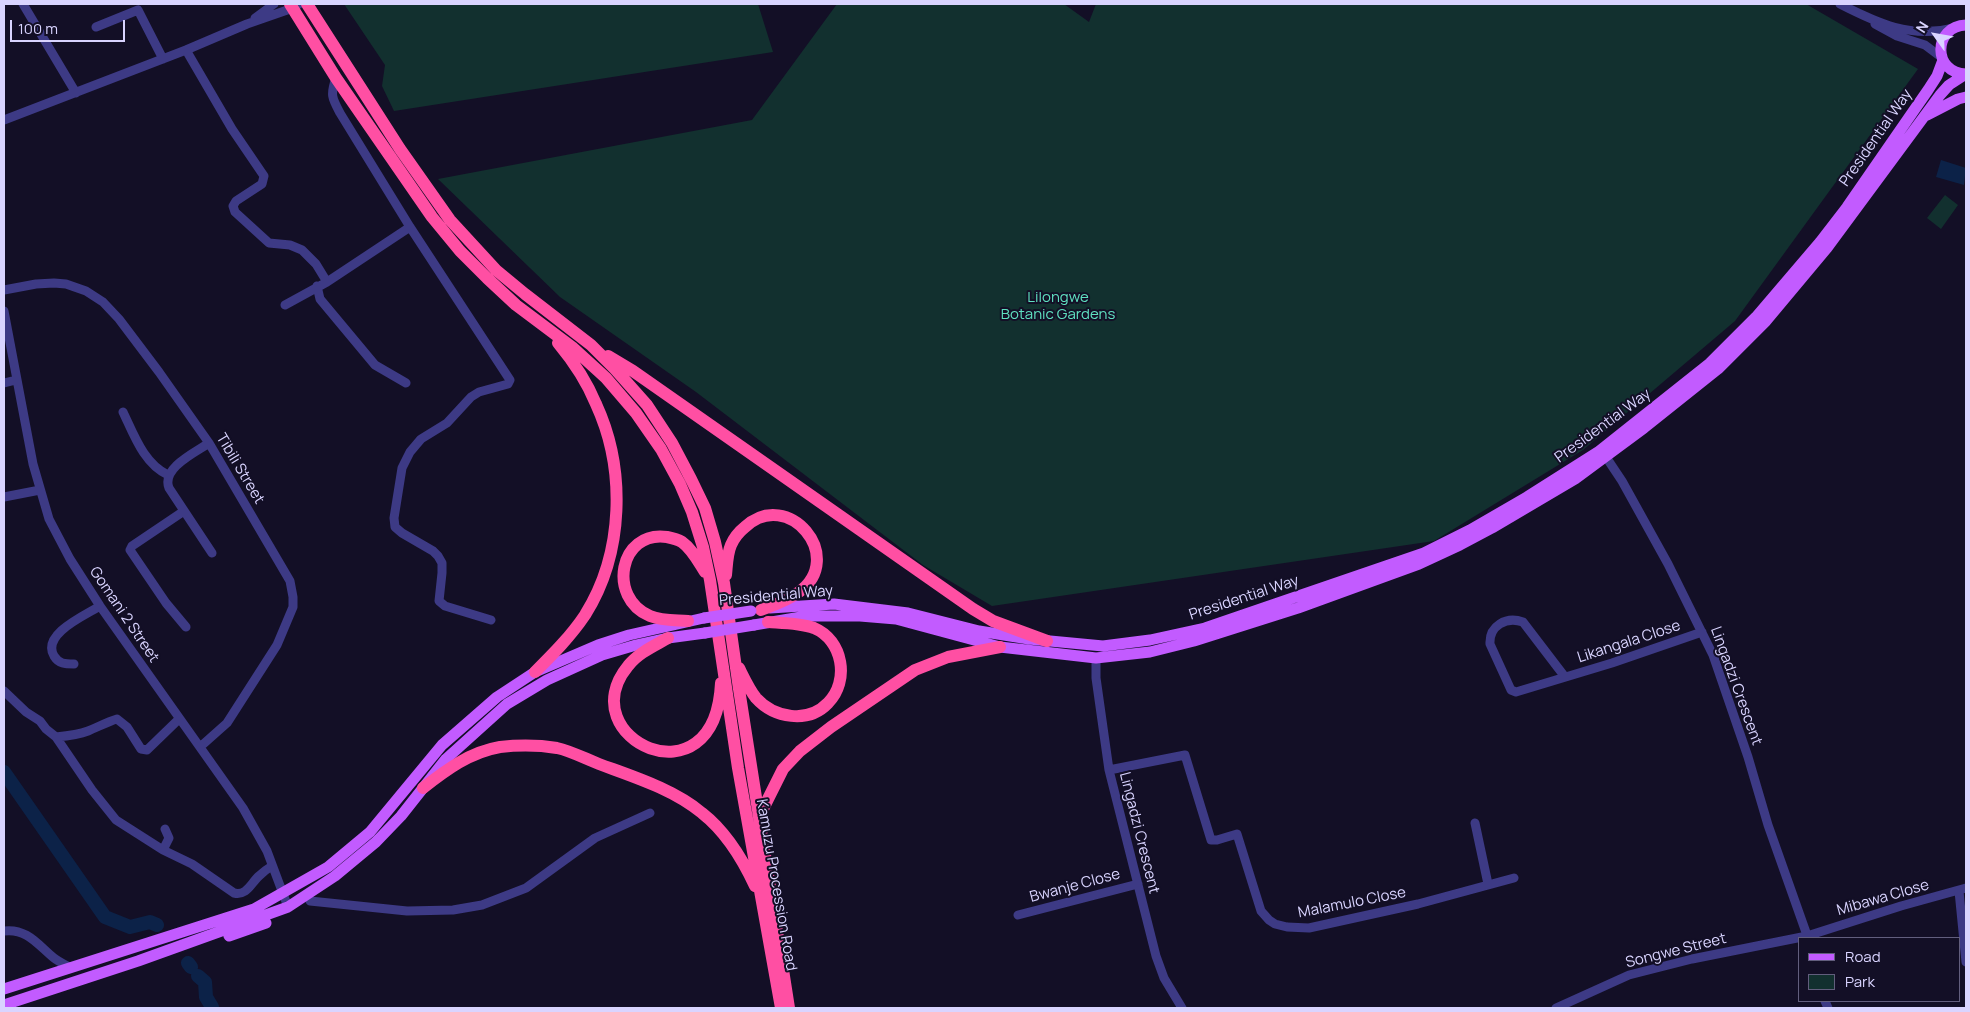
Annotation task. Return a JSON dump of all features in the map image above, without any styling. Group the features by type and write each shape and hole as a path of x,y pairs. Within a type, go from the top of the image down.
{"highway":[{"path":"307,4 400,149 450,220 496,270 591,345 633,371 973,610 999,624 1047,641"},
{"path":"294,5 336,78 436,223 487,278 516,305 572,347 606,378 636,413 661,449 692,512 703,546 722,663 718,705 713,723 704,736 694,745 667,752 653,750 640,745 623,730 617,719 614,704 621,676 628,665 641,653 668,638"},
{"path":"536,672 564,643 586,614 601,581 612,549 616,510 616,470 608,435 596,403 573,361 546,327"},
{"path":"591,345 647,405 672,443 705,508 724,582"},
{"path":"724,582 731,545 739,532 749,523 760,517 773,515 787,517 798,523 807,531 815,544 817,555 816,570 801,592 785,602 756,610"},
{"path":"688,621 663,620 641,612 627,594 623,584 623,570 626,560 632,550 642,541 652,537 674,538 681,541 692,552 710,580"},
{"name":"Kamuzu Procession Road","path":"724,582 790,1008"},
{"path":"735,659 755,697 773,712 793,716 806,715 828,704 833,697 840,678 840,659 833,643 814,628 790,623 768,622"},
{"path":"759,817 783,769 800,750 831,727 915,670 948,657 1000,647"},
{"name":"Kamuzu Procession Road","path":"722,663 738,768 781,1008"},
{"path":"423,788 449,768 474,755 499,748 529,745 559,749 640,779 674,794 702,813 725,837 748,871 764,907"}],"main road":[{"name":"Presidential Way","path":"4,989 254,909 283,894 328,867 370,832 442,745 466,722 497,697 536,672 598,645 630,634 688,621 756,610 834,604 908,612 979,631 1047,641 1104,646 1150,640 1205,628 1377,571 1424,553 1470,530 1528,497 1598,452 1710,363 1756,317 1820,242 1847,207 1928,90 1936,76 1942,59 1942,43 1944,38 1952,29 1963,25"},
{"name":"Presidential Way","path":"1942,59 1952,71 1966,74"},
{"name":"Presidential Way","path":"401,816 446,759 507,704 547,680 602,655 636,645 668,638 807,616 860,616 896,619 1000,647 1096,658 1150,652 1194,641 1298,608 1419,564 1460,545 1575,479 1701,384 1744,344 1766,321 1838,234 1949,85 1966,74"},
{"path":"1924,117 1958,99 1966,97"},
{"path":"138,961 232,935 269,922 310,901 366,858 401,816"},
{"path":"4,1005 138,961 288,907 356,860 401,816"}],"street":[{"path":"23,4 76,93"},
{"path":"247,24 274,4"},
{"path":"1840,4 1871,20 1886,32 1925,45 1942,59"},
{"path":"4,120 186,50 294,5"},
{"path":"96,27 136,7 162,59"},
{"path":"1871,20 1915,32 1938,32 1963,25"},
{"path":"186,50 232,129 264,176 262,184 236,201 233,206 235,212 269,243 290,245 302,250 316,264 327,282"},
{"path":"336,78 332,89 332,97 410,227 510,380 508,384 478,392 447,423 421,439 410,452 402,468 394,518 395,526 402,533 433,551 442,563 439,601 445,606 491,620"},
{"path":"285,305 327,282 410,227"},
{"name":"Tibili Street","path":"4,290 54,283 74,286 96,297 119,319 209,443 285,572 294,597 293,607 277,645 259,676 227,723 200,747"},
{"path":"317,286 320,299 375,365 406,384"},
{"name":"Gomani 2 Street","path":"4,311 31,456 47,512 56,534 100,606 243,808 267,851 288,907"},
{"path":"4,383 16,380"},
{"path":"123,412 138,445 158,469 168,476"},
{"path":"209,443 174,467 168,476 167,484 212,553"},
{"name":"Lingadzi Crescent","path":"1606,457 1627,489 1702,632 1716,664 1748,757 1768,825 1808,937"},
{"path":"4,497 40,490"},
{"path":"184,511 132,546 130,550 166,603 186,627"},
{"path":"74,664 65,664 57,660 52,652 52,644 56,635 100,606"},
{"name":"Likangala Close","path":"1565,677 1523,622 1516,619 1506,621 1494,627 1490,644 1513,691 1523,691 1612,664 1702,632"},
{"name":"Lingadzi Crescent","path":"1096,658 1096,678 1109,770 1159,963 1164,978 1182,1008"},
{"path":"4,691 56,737 92,790 116,820 163,850 192,864 227,890 238,894 246,891 259,876 272,866"},
{"path":"56,737 88,732 104,723 117,720 127,727 141,749 147,750 179,719"},
{"name":"Malamulo Close","path":"1109,770 1184,755 1212,840 1237,834 1261,911 1275,924 1287,927 1309,928 1392,910 1514,878"},
{"path":"310,901 407,911 453,910 482,905 526,888 595,838 650,813"},
{"path":"1475,823 1488,884"},
{"path":"163,850 169,838 165,829"},
{"name":"Bwanje Close","path":"1018,915 1138,884"},
{"path":"1962,890 1966,962"},
{"name":"Mibawa Close","path":"1808,937 1901,906 1962,890"},
{"path":"4,931 15,930 28,936 55,958 71,968"},
{"name":"Songwe Street","path":"1556,1008 1629,975 1692,959 1798,939"}],"green space":[{"path":"344,4 758,4 773,52 394,111 382,86 385,65"},
{"name":"Lilongwe Botanic Gardens","path":"837,4 1064,4 1089,22 1096,4 1806,4 1918,69 1735,321 1583,450 1434,541 992,606 923,565 696,392 560,297 438,179 752,120"},
{"path":"1945,195 1958,205 1941,229 1927,218"}],"water":[{"path":"1941,160 1966,168 1964,185 1936,177"}],"waterway":[{"path":"4,772 105,917 130,927 150,922 157,925"},
{"path":"188,963 191,967"},
{"path":"198,976 205,982 206,997 212,1007"}]}
